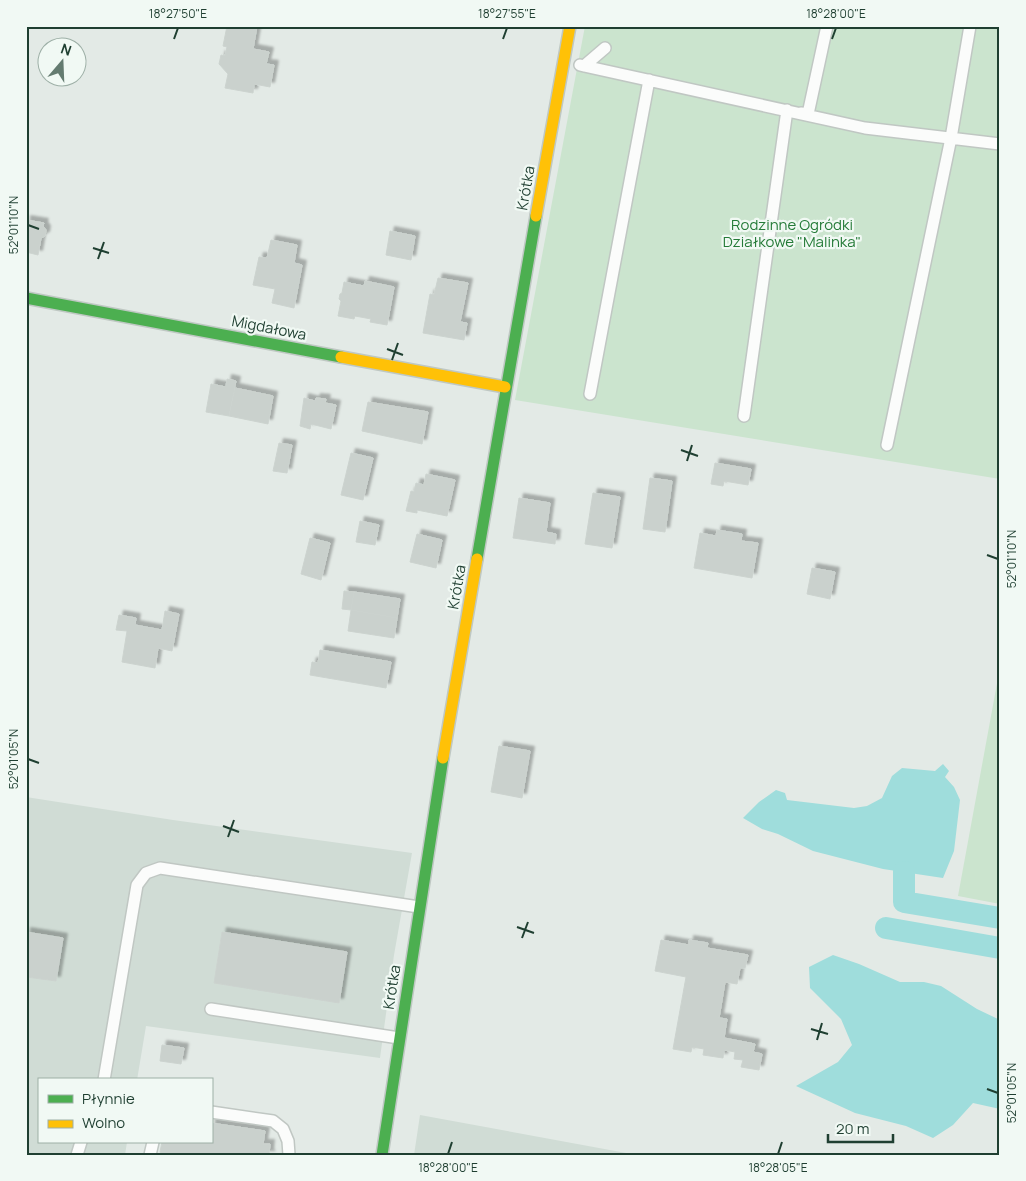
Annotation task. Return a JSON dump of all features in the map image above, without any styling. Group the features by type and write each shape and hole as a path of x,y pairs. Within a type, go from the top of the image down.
{"street":[{"name":"Krótka","path":"382,1155 419,907 505,388 570,26"},
{"name":"Migdałowa","path":"26,298 505,388"}],"lane":[{"path":"808,114 827,26"},
{"path":"887,445 951,138 970,26"},
{"path":"584,66 604,48"},
{"path":"564,61 865,128 1000,144"},
{"path":"590,394 649,80"},
{"path":"744,416 787,110"},
{"path":"104,1078 137,885 146,873 160,868 419,907"},
{"path":"211,1009 400,1038"},
{"path":"212,1112 273,1121 283,1129 288,1141 289,1155"}],"shaded area":[{"path":"26,797 173,820 412,853 394,955 380,1058 146,1026 137,1078 38,1078 38,1144 127,1144 125,1155 26,1155"},
{"path":"420,1115 637,1155 414,1155"}],"green space":[{"name":"Rodzinne Ogródki Działkowe \"Malinka\"","path":"585,26 1000,26 1000,479 515,400"},
{"path":"1000,667 1000,904 958,896"}],"water":[{"path":"943,764 949,771 945,777 954,787 960,800 954,851 943,878 883,869 813,851 778,834 762,829 743,818 759,802 776,790 785,793 787,800 854,808 867,806 882,798 892,776 902,768 935,771"},
{"path":"833,955 900,982 924,982 941,986 977,1009 1000,1020 1000,1109 973,1103 953,1125 933,1138 906,1126 855,1113 796,1086 838,1062 852,1045 841,1019 810,988 809,967"}],"building":[{"path":"227,26 257,26 253,49 269,52 266,64 274,65 270,87 254,84 253,93 225,88 228,74 219,64 221,55 225,56 227,47 223,46"},
{"path":"26,220 44,223 45,236 41,238 38,255 26,252"},
{"path":"390,231 415,236 411,260 386,255"},
{"path":"271,240 297,245 294,263 302,265 294,308 272,303 275,289 253,285 259,257 267,258"},
{"path":"438,278 468,283 460,322 467,323 464,340 423,333 430,294 434,295"},
{"path":"365,281 394,287 387,325 370,322 371,319 355,316 354,319 338,316 341,301 339,299 344,282 364,286"},
{"path":"227,379 236,381 229,416 206,412 211,384 226,387"},
{"path":"235,388 273,396 268,424 229,416"},
{"path":"304,398 315,401 316,398 326,399 325,403 336,405 331,429 311,424 310,429 300,426"},
{"path":"368,402 428,412 422,444 362,431"},
{"path":"279,443 292,445 287,473 273,471"},
{"path":"351,453 373,458 363,500 341,495"},
{"path":"715,463 751,469 748,485 724,481 723,486 711,484"},
{"path":"426,474 455,480 447,516 417,510 417,513 406,511 411,491 414,492 416,483 424,485"},
{"path":"650,478 672,481 665,532 643,529"},
{"path":"593,493 620,497 612,548 585,544"},
{"path":"519,498 550,503 546,532 556,534 555,544 513,538"},
{"path":"360,521 379,525 375,545 356,542"},
{"path":"717,530 742,534 741,541 758,543 752,578 694,568 700,533 716,536"},
{"path":"417,534 442,540 436,568 410,562"},
{"path":"310,538 330,543 321,580 301,574"},
{"path":"812,568 835,572 830,599 807,594"},
{"path":"344,591 354,592 351,610 342,609"},
{"path":"354,592 400,599 397,618 351,610"},
{"path":"351,610 397,618 394,638 348,631"},
{"path":"165,611 179,614 172,651 158,648 155,668 122,662 127,631 116,630 119,615 136,618 135,625 162,630"},
{"path":"320,650 391,662 386,688 310,675 312,662 318,663"},
{"path":"499,746 530,751 522,798 491,792"},
{"path":"26,932 63,938 56,981 26,977"},
{"path":"222,932 347,952 339,1003 214,983"},
{"path":"661,940 689,945 689,940 708,943 707,948 748,955 745,968 740,968 737,984 725,982 719,1018 727,1019 724,1038 755,1044 753,1052 762,1054 759,1070 741,1067 743,1060 734,1059 735,1052 724,1050 723,1058 703,1055 704,1049 692,1047 691,1052 673,1049 686,977 655,971"},
{"path":"162,1045 184,1048 181,1064 160,1061"},
{"path":"212,1123 265,1131 263,1144 270,1144 269,1154 271,1155 162,1155 160,1152 162,1144 212,1144"}],"waterway":[{"path":"904,872 904,902 1000,918"},
{"path":"886,928 1000,948"}],"traffic: fast":[{"path":"477,559 536,216"},
{"path":"26,298 341,357"},
{"path":"382,1155 443,758"}],"traffic: slow":[{"path":"536,216 570,26"},
{"path":"341,357 505,387"},
{"path":"443,758 477,559"}]}
